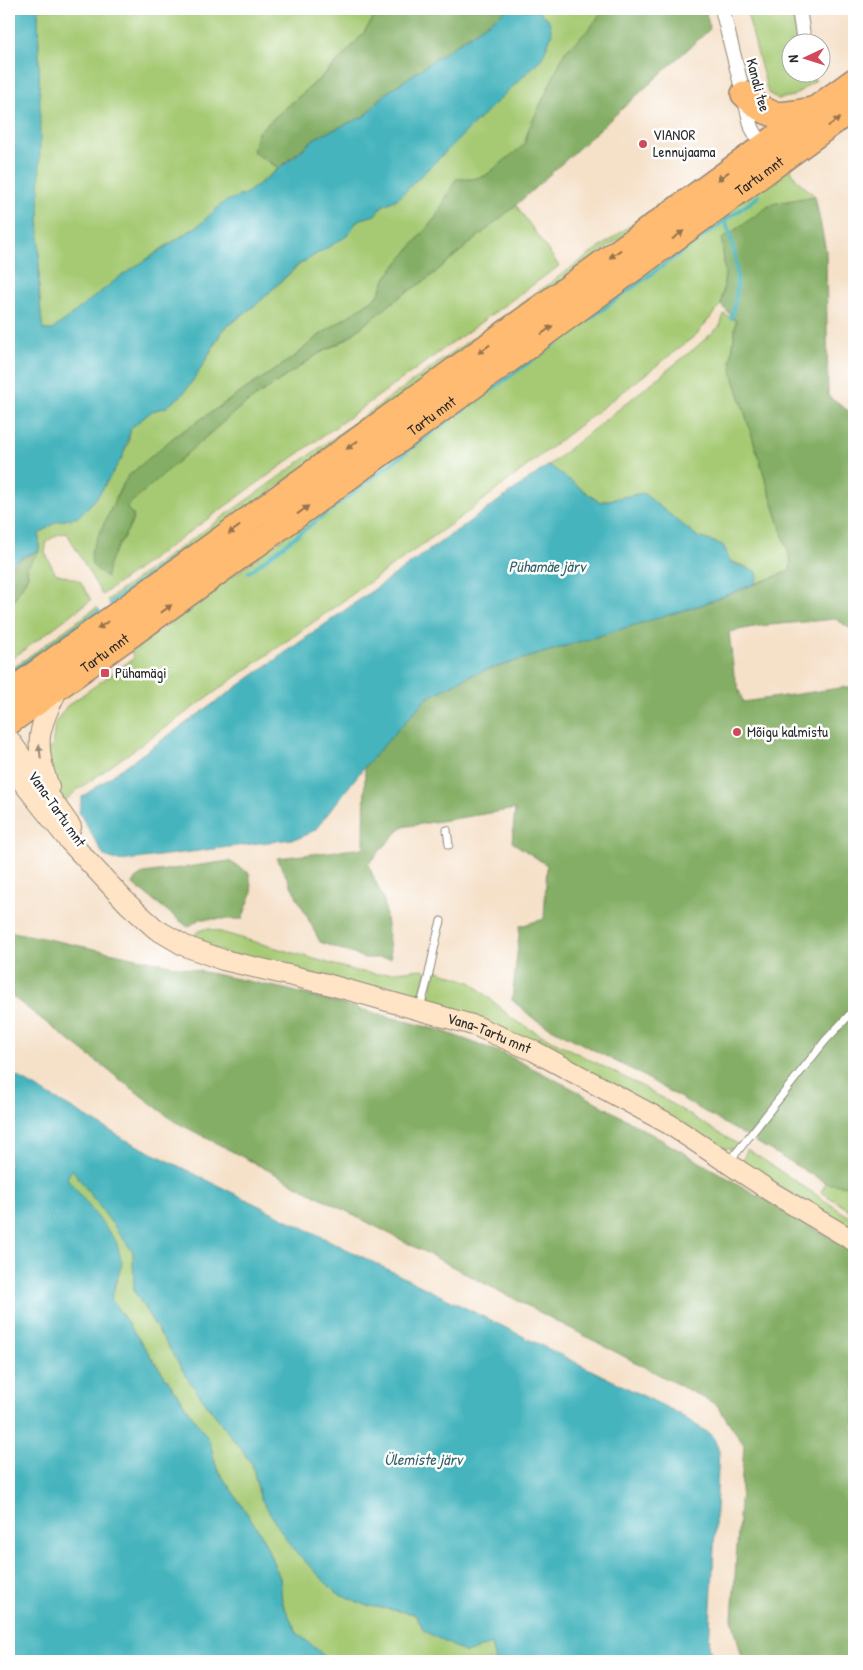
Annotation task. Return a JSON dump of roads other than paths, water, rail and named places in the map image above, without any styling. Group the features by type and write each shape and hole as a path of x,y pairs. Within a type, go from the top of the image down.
{"highway":[{"name":"Tartu mnt","path":"9,693 768,156 816,109 852,87"},
{"name":"Tartu mnt","path":"9,722 768,156 852,87"},
{"path":"744,94 763,111 776,116 816,109"}],"street":[{"name":"Kanali tee","path":"722,9 752,128 768,156"},
{"path":"799,9 802,32"},
{"path":"53,799 46,779 39,741 40,725 59,686"},
{"name":"Vana-Tartu mnt","path":"9,740 53,799 105,879"},
{"name":"Vana-Tartu mnt","path":"9,765 69,842 142,918 156,929 206,954 419,1009 476,1026 534,1051 669,1124 729,1162 773,1193 854,1241"},
{"path":"9,782 30,794"}],"lane":[{"path":"447,830 449,845"},
{"path":"419,1009 427,988 435,940 441,921"},
{"path":"729,1162 825,1041 854,1010"}],"water":[{"path":"9,9 38,9 40,110 39,297 43,330 52,330 118,278 199,225 224,202 247,193 294,157 315,138 365,116 385,94 508,9 538,11 549,20 552,34 542,58 397,199 382,206 375,215 358,220 347,236 298,265 258,303 223,329 197,375 182,395 166,407 152,411 131,428 123,456 100,493 88,507 78,517 56,522 39,534 39,551 18,559 9,569"},
{"name":"Pühamäe järv","path":"549,465 599,502 643,493 698,537 723,545 730,562 757,572 758,578 754,584 701,605 473,674 427,698 365,766 315,830 299,838 120,861 104,856 79,812 82,797"},
{"name":"Ülemiste järv","path":"9,1072 126,1140 676,1412 713,1436 719,1451 709,1646 713,1661 495,1661 491,1644 466,1653 424,1631 416,1614 365,1605 335,1592 291,1547 260,1497 252,1464 190,1382 134,1291 133,1252 72,1169 67,1178 116,1241 122,1263 111,1299 209,1440 217,1469 261,1534 280,1578 282,1602 297,1633 320,1652 326,1661 9,1661"}],"waterway":[{"path":"249,572 434,431 759,196"},
{"path":"725,220 733,244 737,269 736,293 731,318"},
{"path":"110,603 189,547"},
{"path":"9,675 99,611"}],"place":[{"name":"VIANOR Lennujaama","path":"643,144"},
{"name":"Pühamägi","path":"105,673"},
{"name":"Mõigu kalmistu","path":"737,732"}]}
